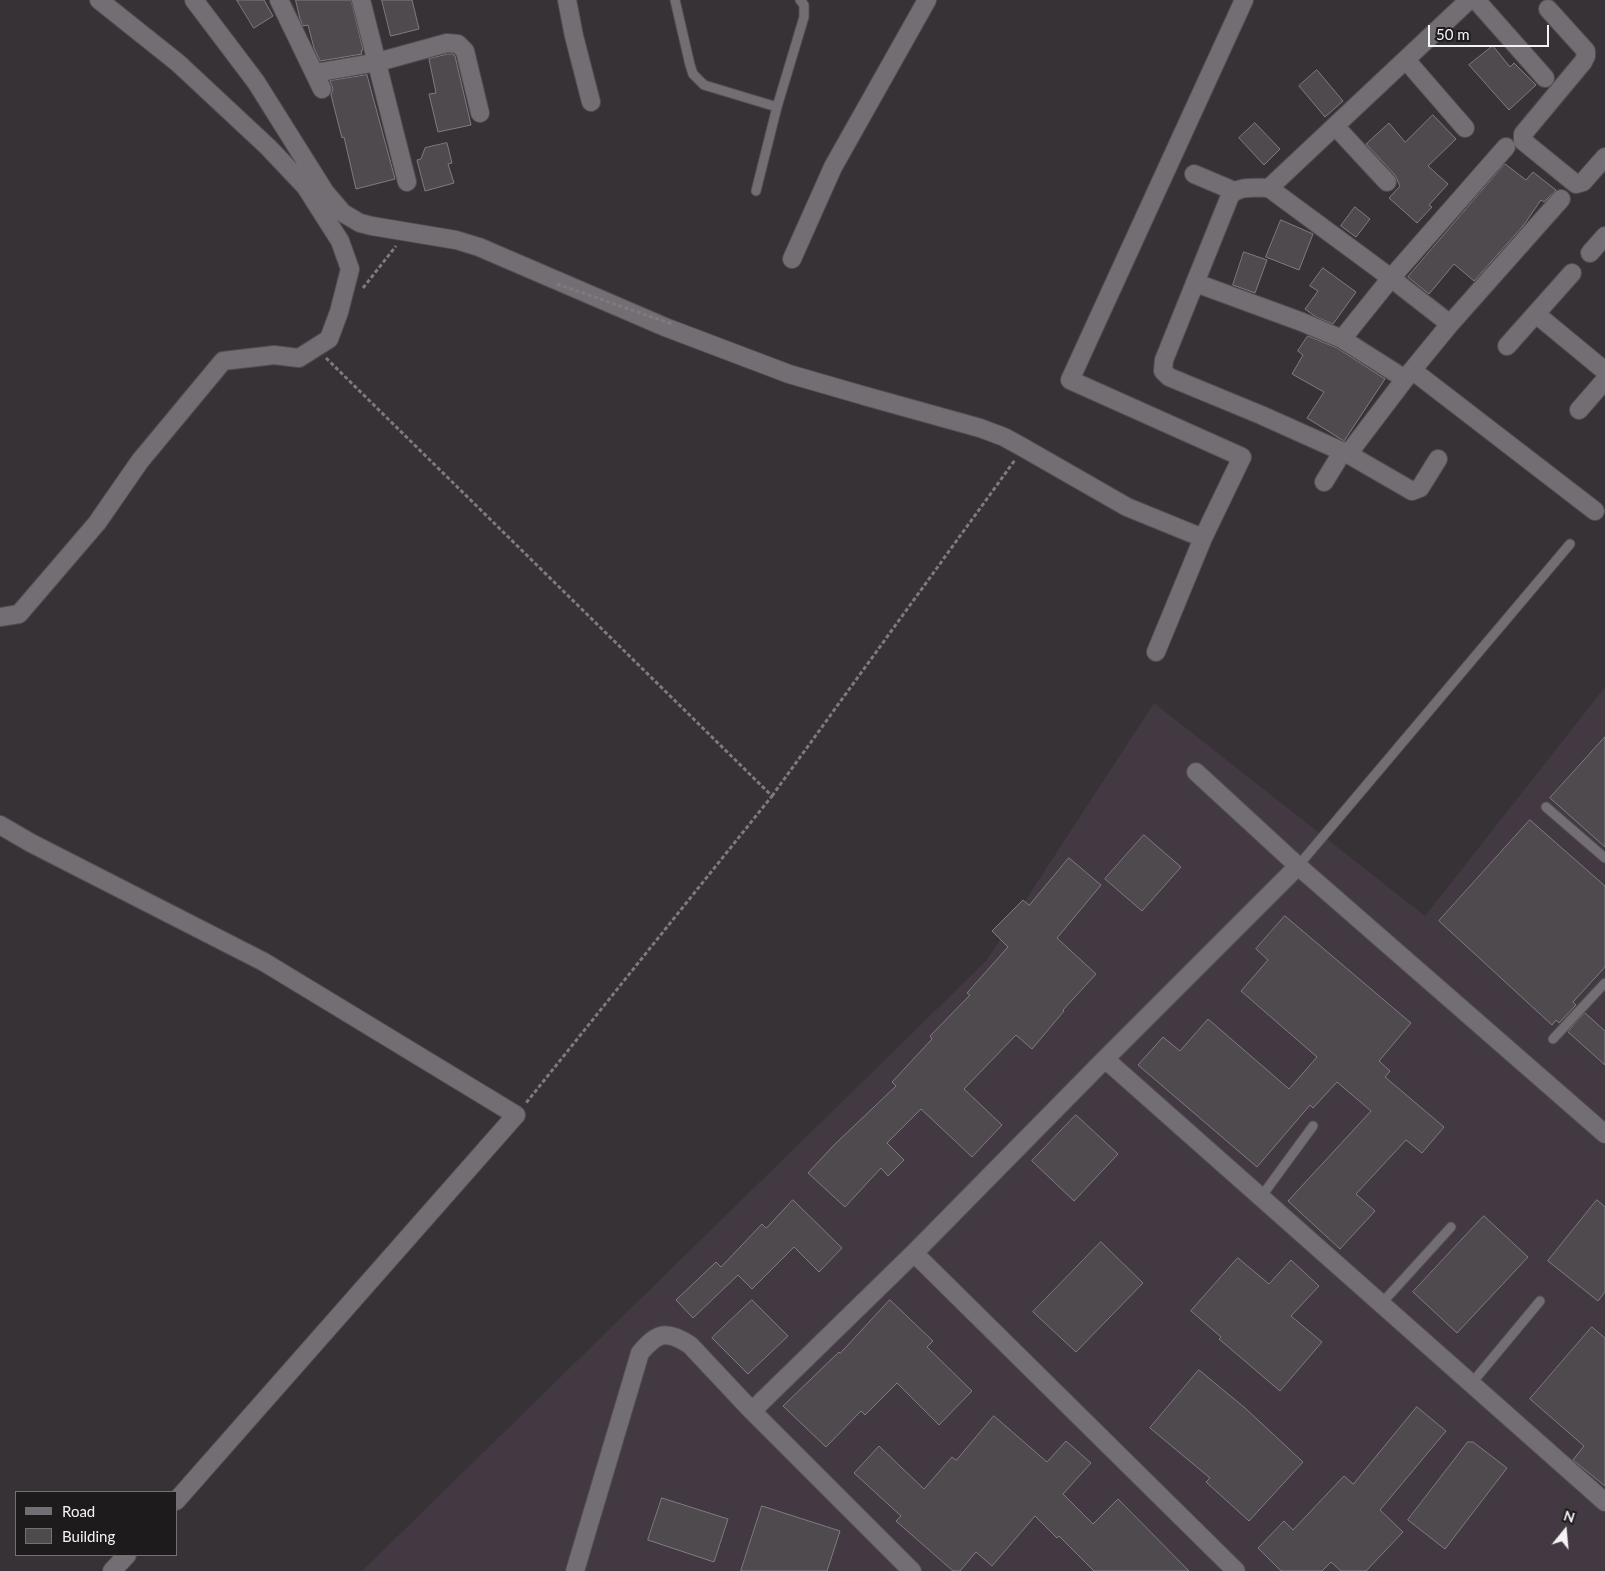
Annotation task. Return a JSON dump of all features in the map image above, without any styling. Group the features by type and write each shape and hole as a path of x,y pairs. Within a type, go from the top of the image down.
{"street":[{"path":"0,617 19,614 97,523 140,462 223,361 274,355 299,358 329,339 339,312 350,269 340,241 305,186 268,147 178,63 99,0"},
{"path":"194,0 256,82 325,192 343,212 366,224 479,246 665,327 789,374 980,428 1004,437 1127,507 1203,538"},
{"path":"279,0 319,81 447,43 458,44 465,51 480,113"},
{"path":"361,0 407,182"},
{"path":"567,0 591,102"},
{"path":"792,259 833,168 927,0"},
{"path":"1156,652 1203,538 1242,457 1070,380 1244,0"},
{"path":"1269,188 1469,0"},
{"path":"1476,0 1545,78"},
{"path":"1548,9 1586,51 1586,56 1523,134 1523,141 1576,184 1583,182 1605,157"},
{"path":"1406,60 1465,128"},
{"path":"1335,126 1387,182"},
{"path":"1342,339 1391,278 1506,147"},
{"path":"1194,174 1234,190 1269,188 1450,324"},
{"path":"1234,190 1164,360 1163,371 1169,377 1346,452 1412,491 1420,488 1438,460"},
{"path":"1324,482 1346,452 1450,324 1561,199"},
{"path":"1590,253 1605,236"},
{"path":"1508,346 1572,273"},
{"path":"1196,283 1302,322 1342,339 1408,375 1595,511"},
{"path":"1536,314 1605,371"},
{"path":"1579,410 1605,380"},
{"path":"1196,772 1298,866 1605,1134"},
{"path":"0,825 31,843 264,962 516,1115 178,1499"},
{"path":"752,1411 914,1253 1105,1058 1298,866"},
{"path":"1105,1058 1605,1502"},
{"path":"914,1253 1236,1571"},
{"path":"575,1571 640,1353 651,1340 665,1335 677,1337 690,1345 752,1411 912,1571"},
{"path":"112,1571 126,1556"}],"lane":[{"path":"675,0 693,74 704,85 777,107"},
{"path":"756,192 777,107 804,17 804,5 800,0"},
{"path":"1298,866 1570,544"},
{"path":"1546,807 1605,858"},
{"path":"1553,1039 1605,982"},
{"path":"1261,1197 1314,1126"},
{"path":"1381,1304 1451,1227"},
{"path":"1471,1384 1540,1301"}],"path":[{"path":"359,292 407,232"},
{"path":"557,284 681,328"},
{"path":"315,348 772,796"},
{"path":"516,1115 772,796 1024,448"}],"shaded area":[{"path":"1605,687 1605,1571 362,1571 986,961 1154,703 1425,916"}],"building":[{"path":"237,0 264,0 273,16 254,28"},
{"path":"296,0 351,0 363,50 361,51 362,54 320,61 314,48 308,25 303,26 300,19"},
{"path":"382,0 412,0 419,29 391,36"},
{"path":"1493,46 1510,67 1514,63 1536,85 1509,110 1469,65"},
{"path":"448,54 455,56 471,125 438,132 429,94 436,93 429,59"},
{"path":"1317,70 1343,101 1325,117 1299,86"},
{"path":"367,75 395,179 356,189 344,137 342,138 331,95 333,89 330,81"},
{"path":"1433,115 1456,139 1428,166 1448,184 1429,205 1432,207 1417,223 1389,198 1400,186 1395,175 1366,144 1389,123 1405,142"},
{"path":"1255,123 1280,149 1264,165 1239,138"},
{"path":"447,143 452,163 448,164 454,183 425,191 417,160 421,159 425,148"},
{"path":"1505,164 1526,180 1533,172 1556,190 1544,202 1541,200 1523,226 1474,281 1454,264 1429,294 1408,277"},
{"path":"1355,207 1370,219 1356,237 1341,226"},
{"path":"1281,220 1313,234 1299,270 1266,257"},
{"path":"1244,252 1267,260 1255,293 1233,285"},
{"path":"1323,268 1356,292 1333,324 1316,317 1305,309 1318,291 1310,286"},
{"path":"1308,336 1337,348 1385,379 1344,441 1307,418 1324,392 1292,374 1303,355 1298,351"},
{"path":"1605,737 1605,847 1550,798"},
{"path":"1530,820 1605,886 1605,967 1573,1002 1576,1005 1559,1023 1556,1020 1552,1025 1439,921"},
{"path":"1144,835 1181,867 1142,911 1105,879"},
{"path":"1069,858 1101,885 1057,938 1096,974 1063,1010 1032,1049 1016,1035 964,1089 1002,1125 972,1157 921,1109 887,1143 904,1160 888,1176 881,1168 845,1207 808,1173 834,1145 896,1086 892,1082 932,1039 930,1036 970,995 967,993 1008,947 992,931 1023,900 1029,905"},
{"path":"1285,916 1411,1023 1379,1061 1390,1071 1385,1077 1444,1127 1422,1153 1406,1140 1356,1194 1375,1211 1340,1249 1288,1201 1371,1111 1337,1082 1313,1108 1310,1105 1257,1167 1138,1065 1163,1037 1180,1051 1208,1019 1289,1089 1317,1057 1241,991 1268,960 1256,949"},
{"path":"1585,1013 1605,1031 1605,1065 1568,1032"},
{"path":"1076,1115 1118,1154 1074,1201 1032,1161"},
{"path":"793,1200 842,1248 819,1272 794,1247 752,1289 738,1275 693,1318 676,1300 716,1262 721,1267 762,1224 766,1228"},
{"path":"1597,1200 1605,1207 1605,1292 1598,1301 1548,1261"},
{"path":"1484,1216 1528,1257 1457,1333 1413,1292"},
{"path":"1101,1242 1143,1283 1076,1352 1033,1312"},
{"path":"1238,1258 1269,1284 1291,1260 1319,1286 1291,1316 1322,1342 1280,1391 1219,1339 1221,1337 1191,1311"},
{"path":"752,1300 788,1336 748,1374 712,1338"},
{"path":"890,1300 933,1341 927,1347 972,1391 939,1425 897,1383 865,1415 861,1411 826,1447 783,1406 840,1353"},
{"path":"1592,1327 1605,1338 1605,1486 1573,1460 1584,1446 1530,1399"},
{"path":"1199,1370 1245,1408 1303,1462 1249,1521 1206,1482 1210,1478 1150,1428"},
{"path":"1417,1407 1446,1431 1380,1510 1403,1532 1366,1571 1341,1571 1331,1562 1322,1571 1281,1571 1258,1548 1284,1521 1293,1530 1344,1476 1353,1484"},
{"path":"994,1416 1047,1462 1066,1441 1091,1463 1063,1494 1093,1524 1118,1499 1189,1571 1094,1571 1059,1536 1057,1538 1035,1516 992,1566 976,1552 960,1571 953,1571 896,1521 901,1516 854,1473 879,1446 924,1489 952,1457 956,1460"},
{"path":"1468,1442 1473,1442 1507,1468 1445,1549 1408,1520"},
{"path":"662,1498 728,1519 714,1562 648,1540"},
{"path":"762,1506 840,1531 827,1571 741,1571"}]}
